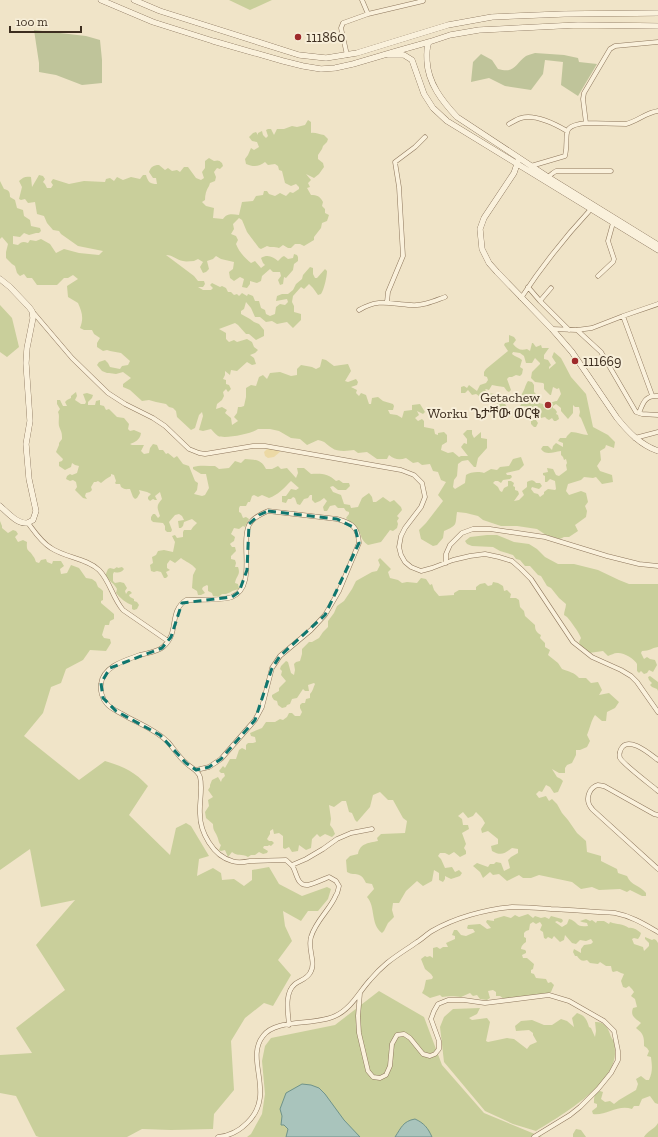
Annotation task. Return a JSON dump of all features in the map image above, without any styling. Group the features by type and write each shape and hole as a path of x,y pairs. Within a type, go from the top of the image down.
{"main road":[{"path":"101,0 166,26 255,53 303,66 321,69 353,64 450,35 479,30 544,26 658,26"},
{"path":"134,0 160,11 299,55 326,58 347,55 378,47 448,25 492,17 564,14 656,14"},
{"path":"448,25 455,27 455,30 450,35"},
{"path":"429,42 426,51 427,70 436,90 448,108 518,161 531,166 591,209 658,250"},
{"path":"378,47 383,55"},
{"path":"383,55 404,55 412,60 424,94 433,108 446,121 518,161 564,190 658,244"},
{"path":"518,161 514,173 484,218 480,233 482,249 489,263 552,329 579,362 617,418 635,438 658,452"},
{"path":"0,279 10,287 32,311 33,318 27,343 26,363 30,422 26,444 29,479 36,511 33,520 28,523 19,521 0,506"}],"street":[{"path":"362,0 368,14"},
{"path":"347,55 341,28 343,22 368,14 423,1"},
{"path":"656,14 658,8"},
{"path":"586,123 583,99 584,93 610,49 616,46 658,42"},
{"path":"531,166 565,156 567,131 570,126 574,124 626,124 647,114 658,111"},
{"path":"509,124 521,118 538,118 553,123 567,131"},
{"path":"387,302 388,292 403,256 399,187 395,162 415,147 425,137"},
{"path":"548,178 556,172 611,171"},
{"path":"521,298 571,231 591,209"},
{"path":"598,276 613,262 614,259 608,241 613,223"},
{"path":"528,287 569,330"},
{"path":"540,301 551,288"},
{"path":"358,310 375,303 387,302 412,305 428,303 445,297"},
{"path":"552,329 577,330 592,328 658,304"},
{"path":"32,311 72,358 108,392 125,404 153,418 165,426 189,448 199,453 205,454 254,446 265,446 401,470 414,475 422,483 425,497 421,507 401,536 399,547 401,556 405,562 421,571 470,556 485,554 499,556 512,561 531,580 573,642 592,657 631,676 637,682 658,712"},
{"path":"623,316 652,395"},
{"path":"577,330 601,352 636,412 658,415"},
{"path":"652,395 658,396"},
{"path":"639,413 643,403 652,395"},
{"path":"635,438 658,432"},
{"path":"196,770 209,767 221,759 255,720 262,706 272,668 280,656 325,615 339,591 359,543 359,535 355,528 347,522 337,519 268,511 259,515 249,524 246,538 246,570 244,584 239,592 232,597 219,599 186,600 178,608 175,616 174,629 168,641 162,648 122,662 110,668 101,683 101,691 107,704 116,711 160,735 186,763 196,770 200,777 201,824 210,845 220,854 232,861 286,860 292,865 298,880 302,884 310,884 329,877 336,881 339,886 336,895 314,928 310,939 312,962 311,973 306,978 297,982 289,992 289,1025"},
{"path":"28,523 39,537 51,548 84,561 98,569 106,578 117,604 123,610 168,641"},
{"path":"446,563 446,554 450,545 462,533 473,529 490,529 545,537 620,560 658,566"},
{"path":"658,760 633,744 624,745 620,753 620,758 626,764 658,790"},
{"path":"658,815 604,786 598,785 593,788 588,797 589,804 593,810 658,869"},
{"path":"292,865 306,860 337,839 351,833 372,829"},
{"path":"218,1137 236,1132 252,1119 257,1111 260,1102 261,1086 256,1052 258,1043 264,1034 274,1027 334,1017 351,1004 369,980 382,968 398,954 431,932 455,921 487,911 512,907 615,913 626,915 658,932"},
{"path":"360,993 358,1016 359,1033 368,1071 373,1077 380,1078 386,1075 390,1066 392,1044 397,1035 404,1034 410,1038 423,1054 430,1056 435,1054 439,1049 440,1041 431,1019 438,1004 448,1000 464,1000 485,1003 549,995 569,1001 604,1020 614,1031 618,1051 618,1060 611,1073 598,1089 570,1116 534,1137"}],"highlighted area":[{"path":"268,511 337,519 355,528 359,543 325,615 280,656 272,668 255,720 221,759 209,767 196,770 186,763 160,735 116,711 103,698 101,683 110,668 162,648 171,637 182,603 232,597 239,592 247,570 249,524 259,515"}],"green space":[{"path":"229,0 272,0 250,10"},
{"path":"34,30 86,36 100,40 102,83 82,85 56,75 39,72"},
{"path":"535,53 564,55 578,58 579,62 597,64 578,96 561,85 563,62 545,60 543,74 531,90 505,86 489,78 471,82 473,62 481,54 492,60 498,69 508,70 514,67 526,56"},
{"path":"308,120 311,122 311,133 324,135 328,139 318,155 318,159 323,163 324,167 314,178 306,174 311,180 308,183 310,187 307,188 311,195 321,198 325,213 329,215 327,221 322,223 321,228 314,237 314,240 304,246 295,244 291,248 283,245 279,248 267,246 261,249 259,248 247,232 242,220 239,218 233,224 234,229 231,234 236,236 238,240 236,244 242,255 251,263 255,261 261,268 265,265 261,258 266,256 270,256 278,261 284,256 288,259 293,258 294,254 297,255 298,261 294,264 293,270 286,278 284,277 283,284 280,285 278,280 281,276 280,272 273,272 270,269 262,276 261,281 257,283 250,281 247,288 242,287 244,279 240,277 234,281 230,278 229,272 233,269 234,262 221,259 216,256 207,261 209,269 203,273 200,267 203,262 198,259 194,261 184,261 166,255 194,276 198,281 204,281 205,284 203,287 198,287 203,290 211,290 213,288 210,285 212,283 226,288 228,292 231,292 234,295 237,294 239,296 242,293 247,296 248,294 253,296 255,301 259,301 261,308 270,316 275,314 276,307 280,304 285,305 288,302 287,299 276,301 277,296 288,294 293,290 310,267 313,268 315,278 317,278 325,269 327,271 321,294 318,295 309,284 304,289 301,287 293,296 292,302 294,312 301,314 301,320 293,328 287,322 277,324 272,321 266,322 260,317 255,317 251,308 246,302 241,314 259,324 264,330 264,336 256,340 249,334 246,334 235,323 219,329 226,333 226,339 229,342 234,340 237,342 247,339 252,342 254,347 258,350 250,355 254,358 256,364 252,365 247,362 237,371 231,370 230,375 225,371 223,379 226,380 226,384 229,385 231,389 228,392 226,389 223,392 224,396 217,404 216,409 222,407 227,410 225,413 231,418 232,425 238,421 234,417 237,413 238,407 244,406 246,388 251,385 256,386 259,377 263,375 267,379 270,373 280,372 291,376 297,375 297,369 301,365 316,369 320,367 322,359 334,366 348,364 351,371 345,381 348,382 356,379 358,382 357,385 351,387 357,390 356,393 359,396 361,393 366,395 369,404 371,404 372,398 378,397 383,401 393,404 393,410 388,410 390,414 397,415 402,418 404,411 412,410 412,405 420,404 425,412 423,414 417,411 419,415 415,418 418,421 422,419 424,421 424,427 434,429 435,434 438,435 438,433 444,432 447,435 447,442 442,445 441,450 448,453 453,452 459,457 468,456 461,447 464,443 467,444 467,439 463,434 467,430 472,430 474,438 481,432 481,438 487,439 487,448 478,458 476,467 474,467 468,460 462,461 458,464 457,476 454,480 453,487 455,489 465,483 466,475 468,474 477,472 484,473 491,469 497,470 500,467 509,466 513,459 521,457 524,465 519,470 506,473 507,475 511,475 512,477 510,479 503,480 501,483 495,481 493,483 502,492 504,488 508,486 508,481 514,483 513,486 519,494 514,501 519,500 524,495 522,491 527,487 527,482 533,480 536,483 540,483 542,486 539,489 532,487 531,489 540,497 548,489 556,489 555,481 550,479 545,482 545,476 543,473 548,472 547,468 553,469 556,475 559,476 567,470 566,459 564,460 561,455 561,451 550,453 545,452 541,449 543,446 548,446 552,450 556,443 563,447 563,443 558,441 560,438 566,438 571,432 588,435 579,416 579,407 575,407 573,405 573,413 568,419 561,411 561,408 556,404 553,408 557,412 556,414 558,415 559,419 554,421 552,418 549,420 545,417 539,417 536,420 538,423 536,427 534,427 531,424 531,421 536,419 532,410 529,407 520,406 524,400 521,395 528,381 532,382 534,385 534,392 536,394 535,399 539,403 546,406 557,401 561,394 559,388 557,389 553,387 550,395 544,389 543,383 535,382 531,378 532,372 540,363 535,358 532,363 526,363 524,356 520,353 513,352 512,354 522,360 520,367 523,369 520,376 516,375 507,379 511,390 509,392 504,387 492,385 489,390 485,390 489,393 510,397 510,401 506,402 505,404 507,407 506,409 502,409 497,404 497,398 494,401 489,400 486,402 476,394 472,395 468,390 465,393 461,393 461,387 464,386 467,388 469,385 477,391 480,385 486,383 488,380 487,377 484,376 484,372 508,351 504,345 505,343 509,342 509,335 514,337 516,340 513,344 519,349 527,349 530,351 532,343 536,347 541,345 542,348 549,348 544,355 544,359 548,360 551,365 549,369 556,363 552,357 554,352 561,358 571,377 586,394 593,427 608,435 615,442 614,448 606,445 605,448 600,451 601,460 597,466 600,471 612,475 613,482 602,484 596,477 584,477 581,480 568,484 566,491 569,495 581,491 586,493 588,502 585,506 587,511 586,517 575,525 578,531 569,537 560,539 546,535 537,529 517,526 501,526 483,520 478,516 457,512 454,526 444,531 443,538 437,545 433,546 421,539 419,530 443,501 438,495 446,482 441,480 438,472 433,471 430,464 422,465 418,462 413,463 406,458 398,459 389,455 387,459 377,459 367,452 358,453 354,450 337,450 330,447 325,442 318,440 307,445 300,439 291,438 279,431 270,429 258,429 250,433 221,437 211,429 203,431 199,430 203,416 202,412 199,415 195,428 191,430 177,417 176,411 173,408 166,404 149,400 142,401 130,390 123,387 123,384 131,378 123,372 116,374 107,373 102,371 97,365 99,362 105,360 110,367 120,369 122,366 128,365 130,361 121,353 107,350 103,351 97,347 97,343 100,338 94,334 92,330 84,330 80,328 82,318 81,309 78,303 68,297 67,286 78,279 73,275 68,278 64,278 57,285 37,285 32,278 27,278 24,274 20,276 17,273 15,266 6,258 8,244 2,237 0,239 0,181 4,189 9,192 10,197 15,200 17,208 23,210 24,216 30,220 31,226 40,228 41,231 39,233 29,235 24,233 20,237 13,236 13,244 18,245 22,242 28,243 30,240 36,241 41,239 50,244 56,253 64,249 79,253 99,255 103,251 78,246 59,231 53,230 47,223 44,216 37,214 35,202 28,203 25,199 19,199 22,187 19,181 25,177 31,177 32,187 39,175 43,176 45,179 43,182 47,188 51,188 53,185 51,182 53,179 69,184 84,181 105,182 106,179 110,178 114,181 117,177 123,180 131,177 140,179 143,175 146,175 150,182 157,184 156,178 153,178 149,172 155,165 159,165 165,170 168,168 172,171 177,170 180,172 184,167 188,167 196,178 201,180 204,178 202,172 205,168 205,161 209,158 214,161 219,161 223,166 220,169 217,168 214,172 216,177 215,181 210,183 205,200 202,202 206,206 214,208 213,218 223,219 232,214 239,215 242,202 253,201 256,196 263,195 264,191 267,191 269,194 275,196 280,193 286,196 290,192 293,193 299,189 296,184 291,186 285,183 282,171 279,170 278,166 275,164 268,165 265,162 258,166 251,166 246,164 245,159 251,148 254,150 259,147 257,142 252,141 249,137 253,133 256,132 258,135 258,133 262,131 266,138 268,136 266,130 268,129 271,129 274,135 277,129 305,125"},
{"path":"0,305 12,318 19,347 7,357 0,352"},
{"path":"76,392 77,396 75,400 81,404 85,404 86,402 83,394 87,393 93,395 88,402 88,405 95,405 96,401 100,400 100,405 104,406 106,410 109,409 117,417 124,418 129,424 128,429 130,431 134,430 141,433 138,439 130,444 144,445 141,451 144,454 149,453 153,444 157,445 159,450 163,450 166,454 168,453 174,458 177,456 183,464 189,466 195,481 198,483 197,490 194,494 202,496 205,495 209,488 206,474 201,474 193,469 195,466 215,466 219,469 229,468 235,461 241,463 245,459 260,462 266,469 272,469 278,466 281,469 287,468 296,478 298,473 297,468 304,468 311,474 325,474 336,481 339,480 343,483 349,483 350,486 346,490 338,490 333,486 330,487 333,492 341,495 344,504 350,505 351,508 358,507 362,498 369,493 373,502 376,502 383,497 390,502 394,500 402,510 397,516 399,518 397,521 397,528 393,531 390,530 381,542 368,545 364,541 359,530 346,518 349,512 344,508 338,508 335,505 330,506 327,511 324,511 323,507 327,501 324,498 315,503 312,500 312,495 310,495 308,498 304,499 300,505 297,504 295,498 293,497 288,499 286,503 282,502 282,496 286,496 291,489 296,490 299,488 291,481 281,491 272,497 269,498 262,495 258,497 254,495 246,506 240,506 239,508 239,512 243,518 246,517 249,519 245,527 243,526 239,529 234,528 231,534 235,537 234,541 230,544 232,547 235,547 236,551 231,556 231,559 235,560 235,567 238,567 239,570 235,583 238,584 239,589 216,597 208,591 207,585 202,589 205,593 198,595 197,591 192,588 193,575 196,569 181,558 175,563 170,560 167,564 167,568 170,570 166,572 168,576 166,578 164,578 161,572 151,571 150,565 153,563 152,557 156,555 158,551 164,550 173,552 175,542 172,536 175,535 177,538 183,537 184,530 191,530 197,523 192,519 184,522 183,526 179,528 178,521 184,520 179,514 175,515 169,522 172,530 171,532 167,532 163,523 153,522 151,520 153,514 155,514 158,518 160,516 158,507 162,499 160,492 155,496 157,500 153,499 150,501 148,497 151,494 139,490 140,493 135,499 130,489 124,489 120,484 115,483 116,481 114,475 111,474 111,476 101,483 98,481 94,482 91,487 92,490 86,493 85,496 87,499 83,498 75,490 77,487 76,482 66,479 70,474 72,475 77,473 79,466 72,463 71,467 65,470 59,466 59,462 63,459 56,452 62,439 58,412 60,409 57,404 57,400 60,400 63,406 67,406 65,402"},
{"path":"0,521 2,528 8,533 13,530 16,531 18,534 15,537 18,542 23,540 27,542 27,549 34,557 36,562 39,563 41,560 46,559 47,562 52,564 53,561 61,561 64,566 60,569 61,574 67,573 71,565 79,568 86,578 92,579 96,582 98,587 103,591 103,600 101,603 114,614 114,619 110,621 109,625 105,625 102,635 104,638 110,639 111,643 106,651 90,650 83,660 66,669 61,683 51,687 43,713 24,736 79,780 105,761 123,768 138,777 148,786 129,815 170,855 176,828 186,823 191,826 209,856 199,859 197,876 213,868 221,873 222,880 234,879 244,886 252,880 252,870 269,867 279,884 302,896 327,887 331,889 328,899 318,911 308,911 301,921 283,911 285,926 292,941 278,960 291,975 273,1006 264,1003 245,1018 231,1041 234,1090 214,1114 213,1129 142,1129 127,1137 39,1137 36,1136 16,1096 0,1093 0,1055 32,1053 16,1028 65,990 36,945 75,900 41,907 30,849 0,870"},
{"path":"497,535 514,542 529,544 545,557 558,564 574,564 598,570 629,584 658,584 658,647 647,651 642,651 641,653 644,659 647,657 655,660 657,665 653,672 649,670 644,674 641,671 639,673 637,671 636,662 620,653 608,656 603,651 589,653 580,645 580,635 564,615 566,604 551,588 547,586 541,576 538,575 530,566 525,566 513,555 493,547 472,546 467,544 465,541 470,537"},
{"path":"380,558 391,569 388,572 390,578 398,580 402,583 417,583 421,578 426,579 430,585 432,584 434,590 439,596 454,595 454,593 459,590 476,590 476,587 485,583 488,586 492,585 493,582 503,586 504,591 507,590 511,594 510,598 516,598 519,600 520,607 524,611 525,616 535,625 536,631 541,635 540,638 545,643 545,647 550,650 548,655 558,663 562,669 573,673 579,678 586,678 591,683 598,682 602,690 599,695 609,693 619,702 615,708 607,712 606,721 602,721 595,715 587,735 590,741 587,747 576,750 576,755 572,763 567,765 565,768 565,773 559,773 552,769 557,777 563,781 558,792 554,793 550,787 546,785 542,792 539,791 536,794 539,798 546,796 549,801 552,799 557,804 577,833 586,841 587,852 601,856 601,861 617,869 618,873 627,876 631,882 644,890 646,896 642,896 630,890 627,892 620,889 599,890 592,887 581,889 572,882 539,875 531,878 523,878 519,875 507,881 499,874 493,875 490,872 483,878 480,872 473,866 477,863 488,867 490,864 494,864 496,862 501,863 504,871 510,868 508,860 518,853 518,849 512,848 505,853 500,854 492,851 491,846 498,844 498,839 488,831 482,833 481,829 485,823 476,812 473,816 468,818 463,812 458,816 462,819 463,825 468,825 469,829 462,833 466,844 464,848 466,854 460,857 454,852 449,855 440,853 438,856 445,868 452,867 455,872 459,870 462,873 460,876 451,879 445,876 443,882 439,880 439,873 434,870 432,881 423,886 417,881 406,891 399,903 393,903 392,910 394,917 382,933 376,925 370,901 367,897 374,889 372,884 366,883 360,875 347,872 346,860 350,856 358,854 359,850 368,843 378,841 377,838 381,834 405,833 407,821 403,818 393,800 388,800 380,792 373,795 370,807 357,822 352,813 349,812 346,801 342,801 334,807 329,805 331,819 330,825 335,834 332,837 325,834 320,837 317,834 312,839 311,848 306,850 299,845 298,851 292,852 289,847 285,849 283,848 283,836 279,833 274,834 273,829 270,831 267,839 274,843 271,846 264,846 263,848 268,851 267,853 263,854 259,852 248,857 232,852 228,857 225,850 219,850 221,845 214,830 213,824 206,818 205,812 209,806 208,800 213,797 208,790 212,780 218,777 221,782 225,776 224,773 219,771 223,766 225,768 230,759 236,759 239,750 242,748 246,750 246,745 248,743 256,742 255,737 251,736 250,733 262,728 266,722 275,722 280,719 283,720 289,713 292,713 295,716 300,716 302,712 300,705 305,703 306,699 310,698 310,694 315,684 308,685 309,691 305,691 303,689 297,698 292,699 290,704 282,708 272,697 272,695 279,691 279,688 286,681 281,675 281,666 286,661 288,662 291,673 294,675 294,664 300,661 302,649 309,642 319,638 328,627 328,621 337,606 344,601 356,581 372,572 377,571 380,565 378,560"},
{"path":"117,567 122,567 124,569 117,573 114,572 113,581 115,583 124,583 127,588 125,591 126,594 130,591 132,593 129,595 130,597 139,605 137,609 132,609 132,605 116,593 116,587 105,576 108,569 114,569"},
{"path":"650,676 658,682 658,691 650,685 652,683 648,677"},
{"path":"528,914 533,918 535,916 549,919 551,916 562,919 563,921 561,923 557,921 555,922 562,927 567,924 569,919 581,926 588,926 587,923 580,921 586,919 590,921 592,920 596,923 597,921 604,921 609,924 610,922 624,925 641,933 638,939 632,939 634,944 643,947 644,951 649,946 649,943 645,937 656,940 658,943 658,1104 655,1103 650,1096 642,1099 639,1106 634,1106 632,1109 622,1108 593,1114 592,1111 597,1107 597,1104 594,1103 595,1094 600,1091 603,1092 601,1099 605,1102 610,1101 614,1104 636,1090 638,1084 636,1079 641,1076 646,1080 649,1080 652,1066 651,1057 647,1056 649,1051 644,1046 643,1036 636,1028 641,1023 632,1013 633,1008 637,1007 635,999 631,996 634,992 629,986 626,988 623,987 621,981 624,974 617,971 613,972 611,966 606,966 600,962 598,964 590,963 587,960 581,960 575,956 573,952 574,949 581,953 581,949 584,945 591,944 593,942 591,939 586,941 580,940 576,944 572,943 565,935 564,940 560,942 554,936 552,939 548,937 546,939 544,938 543,932 540,930 542,925 540,922 536,924 533,922 530,924 529,930 524,933 526,942 521,947 521,949 526,951 526,953 522,955 523,958 527,958 534,964 531,973 534,974 536,978 546,979 548,983 551,982 554,985 551,992 542,995 504,999 500,996 496,996 496,992 493,990 488,991 490,998 487,1000 480,999 477,995 473,996 470,993 461,997 442,997 440,995 430,998 422,993 426,980 432,979 433,977 425,969 421,959 425,956 430,956 433,958 433,948 437,947 440,949 443,947 448,947 446,943 455,939 455,936 452,935 454,930 457,930 461,935 466,936 475,932 473,929 467,928 468,925 480,924 487,929 491,928 486,922 487,920 494,921 494,919 504,916 511,918 515,915 519,917"},
{"path":"379,991 424,1017 442,1065 484,1113 542,1137 247,1137 251,1134 262,1114 265,1094 262,1061 265,1046 271,1038 335,1025"},
{"path":"480,1008 477,1014 469,1018 472,1020 487,1018 490,1022 486,1041 488,1042 507,1038 514,1039 527,1049 530,1045 537,1042 533,1033 529,1030 516,1031 515,1026 521,1021 532,1020 544,1025 552,1025 561,1019 567,1021 574,1027 572,1018 577,1013 585,1018 595,1037 595,1022 600,1022 609,1031 614,1043 615,1054 612,1066 605,1077 584,1099 536,1131 513,1124 485,1111 444,1062 440,1027 444,1017 453,1009"},
{"path":"658,1123 658,1137 644,1137 655,1127"},
{"path":"576,1129 581,1130 586,1137 573,1137"}],"sand":[{"path":"268,448 281,451 274,457 268,458 265,456 264,452"}],"water":[{"path":"302,1084 319,1088 344,1120 360,1137 286,1137 288,1129 284,1125 281,1125 282,1116 280,1109 286,1093"},
{"path":"415,1119 425,1126 432,1137 395,1137 405,1123"}],"place":[{"name":"111860","path":"298,37"},
{"name":"111669","path":"575,361"},
{"name":"Getachew Worku ጌታቸው ወርቁ","path":"548,405"}]}
